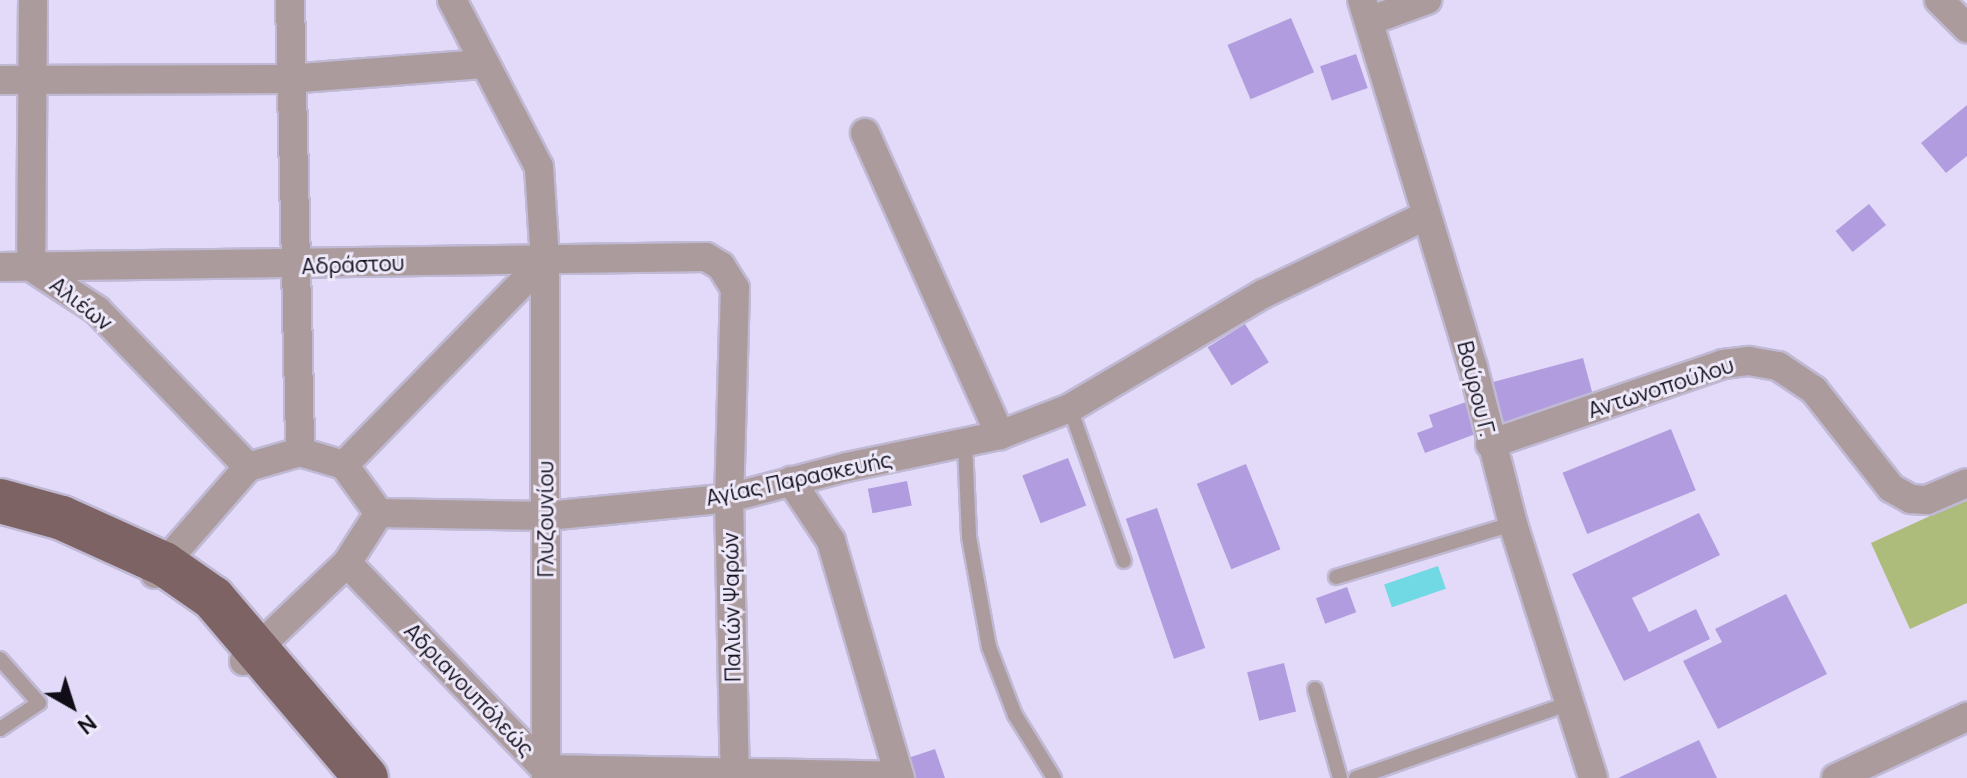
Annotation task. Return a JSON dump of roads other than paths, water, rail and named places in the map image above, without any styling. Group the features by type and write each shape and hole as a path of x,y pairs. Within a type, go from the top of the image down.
{"main road":[{"path":"0,503 62,518 156,572 213,598 248,658 340,778"},
{"path":"156,572 198,620 248,658 366,778"}],"street":[{"name":"Αλιέων","path":"33,0 35,80 31,267 97,310 248,467"},
{"path":"290,0 288,79 300,452"},
{"name":"Γλυζουνίου","path":"452,0 482,64 539,167 545,260 546,773"},
{"path":"1366,10 1427,0"},
{"path":"1939,0 1967,28"},
{"name":"Βούρου Γ.","path":"1366,10 1425,216 1473,367 1490,444 1513,524 1593,778"},
{"path":"0,80 288,79 482,64"},
{"path":"865,133 1000,435"},
{"name":"Αγίας Παρασκευής","path":"379,513 547,516 729,498 791,481 1000,435 1070,408 1263,294 1425,216"},
{"name":"Αδράστου","path":"0,267 295,267 706,257"},
{"name":"Παλιών Ψαρών","path":"706,257 721,266 735,288 729,498 736,774"},
{"path":"344,465 545,260"},
{"name":"Αντωνοπούλου","path":"1490,444 1723,364 1749,361 1778,366 1814,390 1891,488 1911,499 1927,500 1967,483"},
{"path":"156,572 248,467 300,452 344,465 379,513 347,563 248,658"},
{"path":"791,481 831,541 900,777"},
{"name":"Αδριανουπόλεώς","path":"347,563 546,773 900,777"},
{"path":"1836,778 1967,717"}],"lane":[{"path":"1070,408 1124,561"},
{"path":"965,444 969,537 989,647 1015,715 1054,778"},
{"path":"1336,577 1513,524"},
{"path":"0,659 39,703 0,729"},
{"path":"1315,689 1340,778"},
{"path":"1356,778 1570,703"}]}
